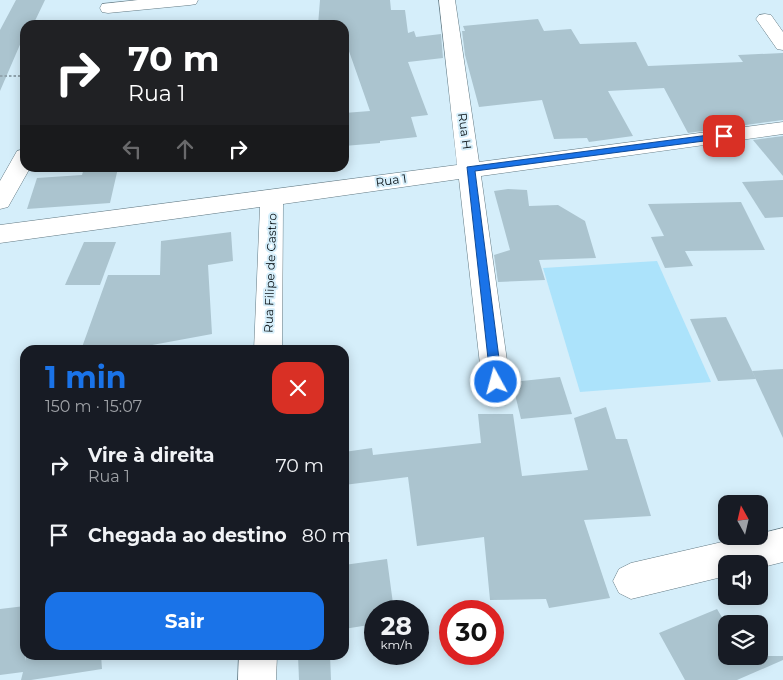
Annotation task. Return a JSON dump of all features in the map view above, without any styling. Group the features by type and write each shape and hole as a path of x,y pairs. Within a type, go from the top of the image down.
{"street":[{"path":"101,20 110,4 190,0"},
{"name":"Rua H","path":"447,0 496,382"},
{"path":"765,19 783,45"},
{"name":"Rua 1","path":"0,234 783,128"},
{"path":"0,201 20,165"},
{"name":"Rua Filipe de Castro","path":"268,345 272,196"},
{"path":"631,581 783,546"},
{"path":"257,680 258,660"}],"path":[{"path":"0,76 20,76"}],"shaded area":[{"path":"657,261 711,382 580,392 543,268"}],"building":[{"path":"16,0 45,0 35,20 20,20 20,45 0,91 0,30"},
{"path":"320,0 390,0 391,10 405,10 408,33 414,31 416,37 441,34 443,58 408,62 428,115 411,117 417,137 349,146 349,113 370,111 349,51 349,20 318,20"},
{"path":"538,19 544,31 571,29 580,44 636,42 648,66 743,62 738,55 783,53 783,120 688,133 664,88 608,91 633,136 589,142 587,138 554,139 542,100 479,107 465,55 462,31 465,31 463,26"},
{"path":"783,136 783,176 753,140"},
{"path":"83,172 117,172 110,203 27,209 37,178 82,175"},
{"path":"783,180 783,217 765,218 742,182"},
{"path":"508,189 527,190 529,206 558,205 585,221 596,258 539,260 545,280 498,282 494,255 510,250 494,191"},
{"path":"741,202 765,250 685,251 693,266 665,268 651,237 664,236 648,204"},
{"path":"231,232 233,261 208,265 212,334 152,345 83,345 108,275 160,275 161,241"},
{"path":"84,242 116,242 100,285 65,285"},
{"path":"726,317 756,379 718,381 690,319"},
{"path":"783,369 783,438 752,371"},
{"path":"560,377 572,414 521,419 512,382"},
{"path":"606,407 616,439 627,439 651,516 584,520 610,598 549,608 546,599 490,600 484,537 417,546 408,477 349,484 349,451 372,448 373,455 481,443 478,414 513,414 522,476 588,470 574,418"},
{"path":"387,559 393,600 364,600 364,626 349,628 349,564"},
{"path":"20,607 20,660 101,660 102,669 31,680 21,680 23,672 0,675 0,609"},
{"path":"717,609 721,615 718,615 718,665 768,665 768,656 783,656 783,660 737,680 685,680 659,633"},
{"path":"298,660 330,660 331,680 299,680"}],"route":[{"path":"496,382 470,169 724,136"}]}
